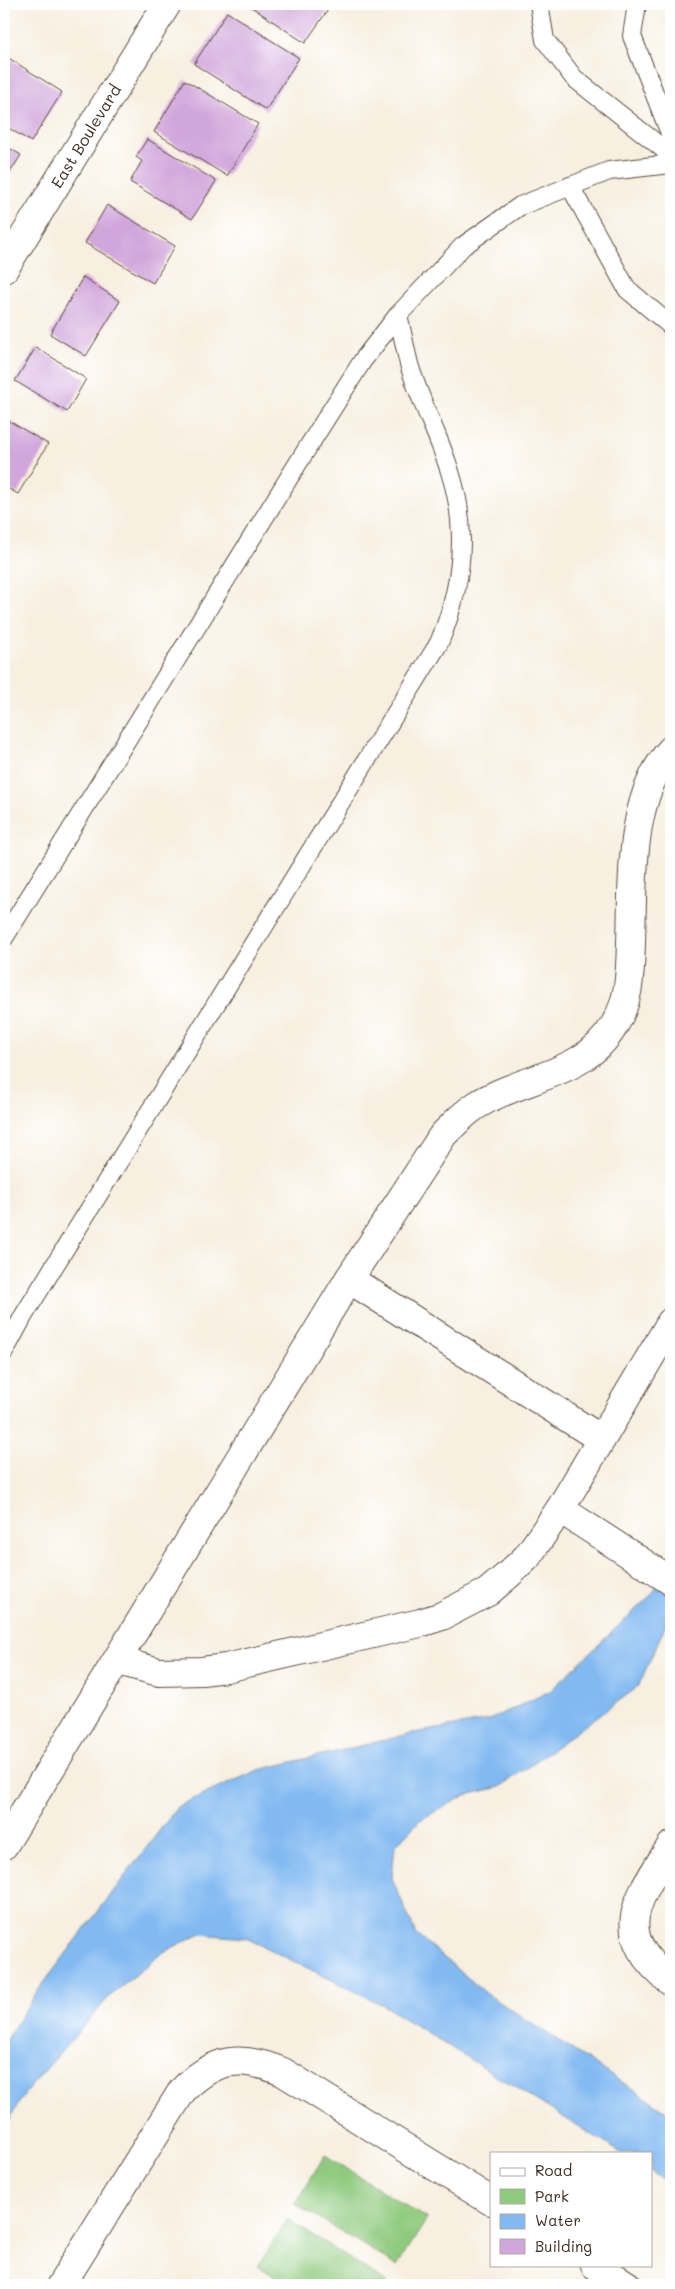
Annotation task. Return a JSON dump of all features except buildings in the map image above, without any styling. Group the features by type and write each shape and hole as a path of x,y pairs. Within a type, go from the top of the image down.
{"street":[{"name":"East Boulevard","path":"4,269 167,4"},
{"path":"4,1845 118,1661 349,1279 428,1156 459,1118 496,1095 552,1075 574,1064 606,1039 616,1024 628,990 634,860 642,809 658,768 671,750"},
{"path":"349,1279 601,1439"},
{"path":"118,1661 159,1672 181,1673 226,1668 420,1623 442,1616 488,1592 508,1576 544,1535 671,1322"},
{"path":"560,1509 662,1574"},
{"path":"671,1846 646,1885 634,1921 635,1938 643,1955 656,1970 671,1982"},
{"path":"61,2285 182,2091 196,2077 212,2066 230,2062 265,2064 282,2072 490,2200"},
{"path":"597,2266 628,2285"}],"lane":[{"path":"539,4 544,40 574,78 671,155"},
{"path":"637,4 632,36 671,136"},
{"path":"4,938 363,360 398,315 462,246 520,206 609,171 671,164"},
{"path":"570,186 627,289 671,326"},
{"path":"4,1352 29,1307 439,643 451,615 462,562 462,531 452,476 409,364 398,315"}],"green space":[{"path":"325,2155 427,2219 397,2266 295,2203"},
{"path":"287,2219 388,2283 387,2285 288,2285 258,2266"}],"water":[{"path":"671,1561 671,1613 638,1687 500,1787 466,1795 420,1820 395,1846 392,1878 416,1934 487,1994 671,2114 671,2184 652,2173 652,2152 619,2152 381,2004 246,1938 199,1934 162,1953 110,1996 25,2093 4,2129 4,2042 37,1992 178,1806 258,1770 414,1733 489,1720 550,1691 653,1593"}]}
